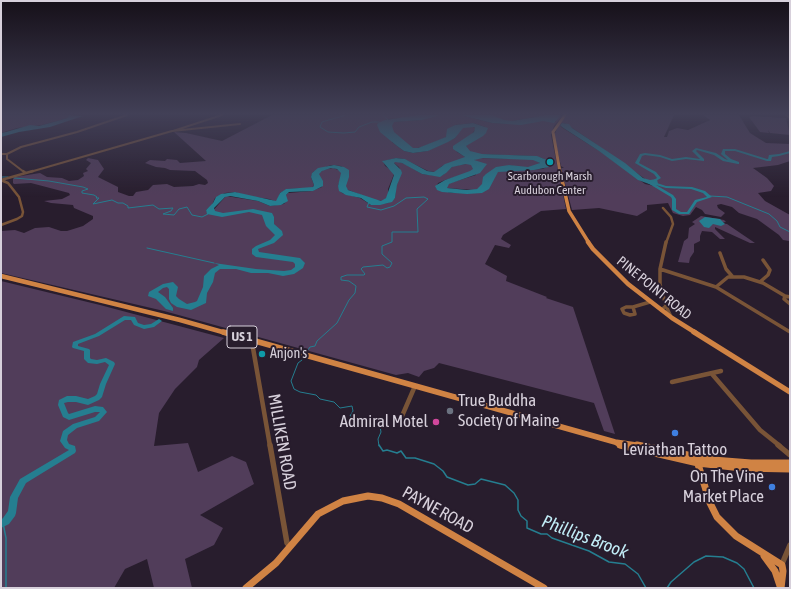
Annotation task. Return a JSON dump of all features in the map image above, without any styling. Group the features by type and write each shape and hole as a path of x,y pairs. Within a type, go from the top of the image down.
{"main road":[{"name":"PINE POINT ROAD","path":"554,142 569,211 578,229 595,251 618,275 672,318 790,392"},
{"name":"US 1","path":"1,276 139,309 615,442 621,446 650,454 749,469 790,469"},
{"name":"US 1","path":"696,460 751,463 790,463"},
{"path":"696,460 710,503 717,517 732,534 782,566 783,571 781,588"},
{"name":"PAYNE ROAD","path":"246,588 269,570 312,519 328,508 354,498 378,497 403,506 544,588"},
{"path":"756,550 771,564 781,588"}],"street":[{"path":"1,154 7,154 21,147 38,142"},
{"path":"1,180 132,142"},
{"path":"7,154 7,159 26,173"},
{"path":"1,225 16,220 23,213 20,199 8,183 3,181 5,179"},
{"path":"664,208 668,212 673,224 664,246 660,269 660,284 666,306 672,318"},
{"path":"726,258 721,255 726,269 732,276"},
{"path":"761,281 770,272 770,268 763,260"},
{"path":"660,269 716,287 790,332"},
{"path":"716,287 726,278 732,276 744,277 761,281 785,296 790,297"},
{"path":"785,296 785,300 790,304"},
{"path":"633,307 650,302"},
{"path":"661,310 666,306"},
{"name":"MILLIKEN ROAD","path":"255,341 253,348 255,363 287,543 290,546"},
{"path":"672,382 721,371"},
{"path":"712,374 760,430 789,453"},
{"path":"400,423 415,386"},
{"path":"782,566 790,545"}],"shaded area":[{"path":"186,142 393,142 404,151 413,153 427,151 445,142 460,142 455,147 457,152 467,158 442,166 435,172 428,171 404,159 397,158 383,161 385,166 394,174 388,189 388,197 382,201 374,200 346,189 345,185 348,178 348,171 341,166 331,165 313,172 311,177 314,185 312,188 287,189 280,193 277,202 235,192 225,193 215,198 212,205 206,210 208,214 210,214 226,196 258,201 270,206 284,204 287,200 285,196 288,193 312,191 322,187 322,181 317,175 323,170 333,168 341,171 338,186 342,193 360,198 371,205 388,203 395,198 396,187 401,173 399,167 393,162 396,161 405,164 422,174 438,176 443,175 453,166 473,163 474,168 472,172 438,183 436,188 452,193 482,192 488,188 495,174 499,171 543,169 548,166 547,161 533,156 477,154 466,150 464,147 471,142 553,142 566,209 541,211 503,235 501,239 511,245 509,248 495,245 485,264 507,276 506,281 547,297 546,298 573,307 615,434 604,431 594,403 439,363 434,368 424,371 419,377 408,373 396,375 164,311 1,273 1,231 15,230 24,233 35,228 49,227 61,231 67,231 83,226 93,219 93,216 74,208 73,205 44,201 62,199 70,195 69,193 31,183 14,184 13,179 15,177 40,173 47,177 62,178 69,181 78,180 84,176 83,173 88,171 86,169 91,163 86,160 88,158 98,160 104,169 98,177 118,187 118,192 133,196 136,192 148,190 153,185 167,184 174,187 193,186 199,184 205,185 208,183 207,180 195,171 170,170 145,163 150,160 177,160 180,163 206,161"},
{"path":"403,142 434,142 413,149"},
{"path":"556,142 586,142 645,184 654,186 652,180 648,181 594,142 765,142 790,144 790,161 778,165 753,168 767,178 774,186 771,191 758,193 765,201 790,215 789,241 783,240 779,235 757,219 739,213 732,207 721,204 717,205 718,208 725,213 721,217 705,214 702,210 696,207 690,215 683,216 673,213 668,203 647,205 647,210 637,216 599,208 572,210 561,168 564,168 561,166"},
{"path":"475,158 533,159 540,163 531,167 509,165 484,179 482,187 475,190 446,188 445,186 450,183 476,175"},
{"path":"701,216 724,220 726,222 720,223 727,224 755,243 750,243 715,227 715,229 725,239 720,239 712,232 702,231 700,241 694,244 694,252 689,263 678,262 684,241 688,238 689,228 695,224 692,222"},
{"path":"1,281 100,305 224,338 199,360 197,367 175,389 159,413 154,446 188,443 198,472 232,456 246,462 254,484 200,515 223,528 214,545 185,559 192,588 154,588 147,559 125,569 114,588 1,588"}],"water":[{"path":"393,142 406,142 413,148 418,148 432,142 447,142 428,151 413,153 404,151"},
{"path":"458,142 472,142 466,146 470,151 482,154 537,156 547,160 549,167 534,170 498,172 489,189 482,193 467,194 442,192 437,190 435,186 445,180 470,171 473,169 471,165 466,164 452,167 440,177 422,174 402,163 395,162 394,163 402,173 397,185 395,198 392,202 380,205 371,205 361,198 346,195 339,191 338,186 341,173 337,169 331,168 322,171 319,174 323,181 323,186 313,191 289,192 286,195 288,201 281,205 270,206 258,201 230,196 225,197 214,208 215,211 223,213 253,209 272,213 274,217 274,224 282,231 283,235 274,243 258,249 259,252 300,258 305,263 303,268 294,274 283,276 268,273 251,273 236,269 220,269 215,273 213,282 207,293 206,303 191,310 177,307 171,303 169,299 169,289 167,287 158,292 165,297 173,308 173,311 166,309 156,299 148,296 149,292 163,284 173,282 178,287 176,296 179,299 187,304 197,301 203,287 204,276 211,269 219,265 214,263 284,271 291,270 295,267 293,262 256,257 252,254 252,249 270,240 275,235 266,226 262,215 249,212 222,217 207,214 206,210 213,203 216,197 221,194 235,192 276,201 280,193 286,189 313,187 314,185 311,177 312,173 318,168 334,165 344,167 349,170 349,177 346,186 348,190 381,201 386,198 394,175 382,161 396,158 405,159 427,171 434,172 445,164 465,157 453,149 453,146","holes":["483,158 533,160 540,163 528,167 509,165 496,167 483,177 482,184 477,189 467,190 447,188 449,184 480,173 487,164 474,160"]},
{"path":"586,142 594,142 625,163 643,178 650,180 657,179 658,184 652,185 638,180"},
{"path":"705,217 720,219 725,224 721,226 713,224 709,228 704,227 699,221"}],"waterway":[{"path":"652,182 659,178 655,173 637,163 641,155 645,154 660,156 672,160 686,158 703,160 694,151 697,149 715,154 724,160 738,163 730,160 723,154 724,150 735,150 767,160 770,160 770,156 790,152"},
{"path":"1,177 8,177"},
{"path":"14,178 49,181 83,187 88,189 82,191 82,193 94,195 97,197 96,198 99,198 93,204 112,200 118,203 123,203 128,206 128,208 153,205 159,209 173,208 171,211 163,214 174,215 179,209 187,207 192,215 202,217 208,214"},
{"path":"648,182 672,196 674,199 674,210 680,213 688,213 696,201 710,197 704,192 691,188 666,187 652,183"},
{"path":"710,196 727,197 769,214 777,221 780,227 790,232"},
{"name":"Phillips Brook","path":"308,350 310,347 315,346 317,341 337,323 349,300 355,293 356,286 349,281 341,280 341,277 347,275 364,275 365,274 361,269 363,267 383,265 387,268 390,267 392,263 382,254 382,246 392,242 392,232 418,232 417,209 428,199 424,197 406,198 394,206 381,210 367,207 369,202"},
{"path":"147,248 214,263"},
{"path":"1,524 6,521 12,513 14,497 23,481 73,451 73,448 67,446 63,441 65,433 75,426 97,419 104,412 101,409 95,409 69,417 65,415 61,402 67,399 76,399 88,402 100,395 112,364 106,360 97,362 90,361 87,359 87,350 75,347 75,343 97,335 124,318 133,318 136,324 144,327 152,326 159,321"},
{"name":"Phillips Brook","path":"302,360 298,363 291,381 294,389 300,392 316,395 320,399 334,402 340,408 352,406 353,411 350,416 356,419 361,427 374,421 379,422 381,432 378,439 379,446"},
{"name":"Phillips Brook","path":"379,445 383,451 387,450 397,453 401,451 406,458 415,458 434,464 443,471 447,477 468,485 475,484 481,479 505,485 514,493 518,500 518,510 521,516 527,521 527,528 541,534 547,534 552,538 589,551 609,562 625,564 638,574 646,588"},
{"path":"3,523 6,538 6,588"},
{"name":"Phillips Brook","path":"667,588 671,582 694,562 706,556 723,557 737,563 744,569 754,588"}],"place":[{"name":"Scarborough Marsh Audubon Center","path":"550,162"},
{"name":"Anjon's","path":"262,354"},
{"name":"True Buddha Society of Maine","path":"450,411"},
{"name":"Admiral Motel","path":"436,422"},
{"name":"Leviathan Tattoo","path":"675,433"},
{"name":"On The Vine Market Place","path":"772,487"}]}
